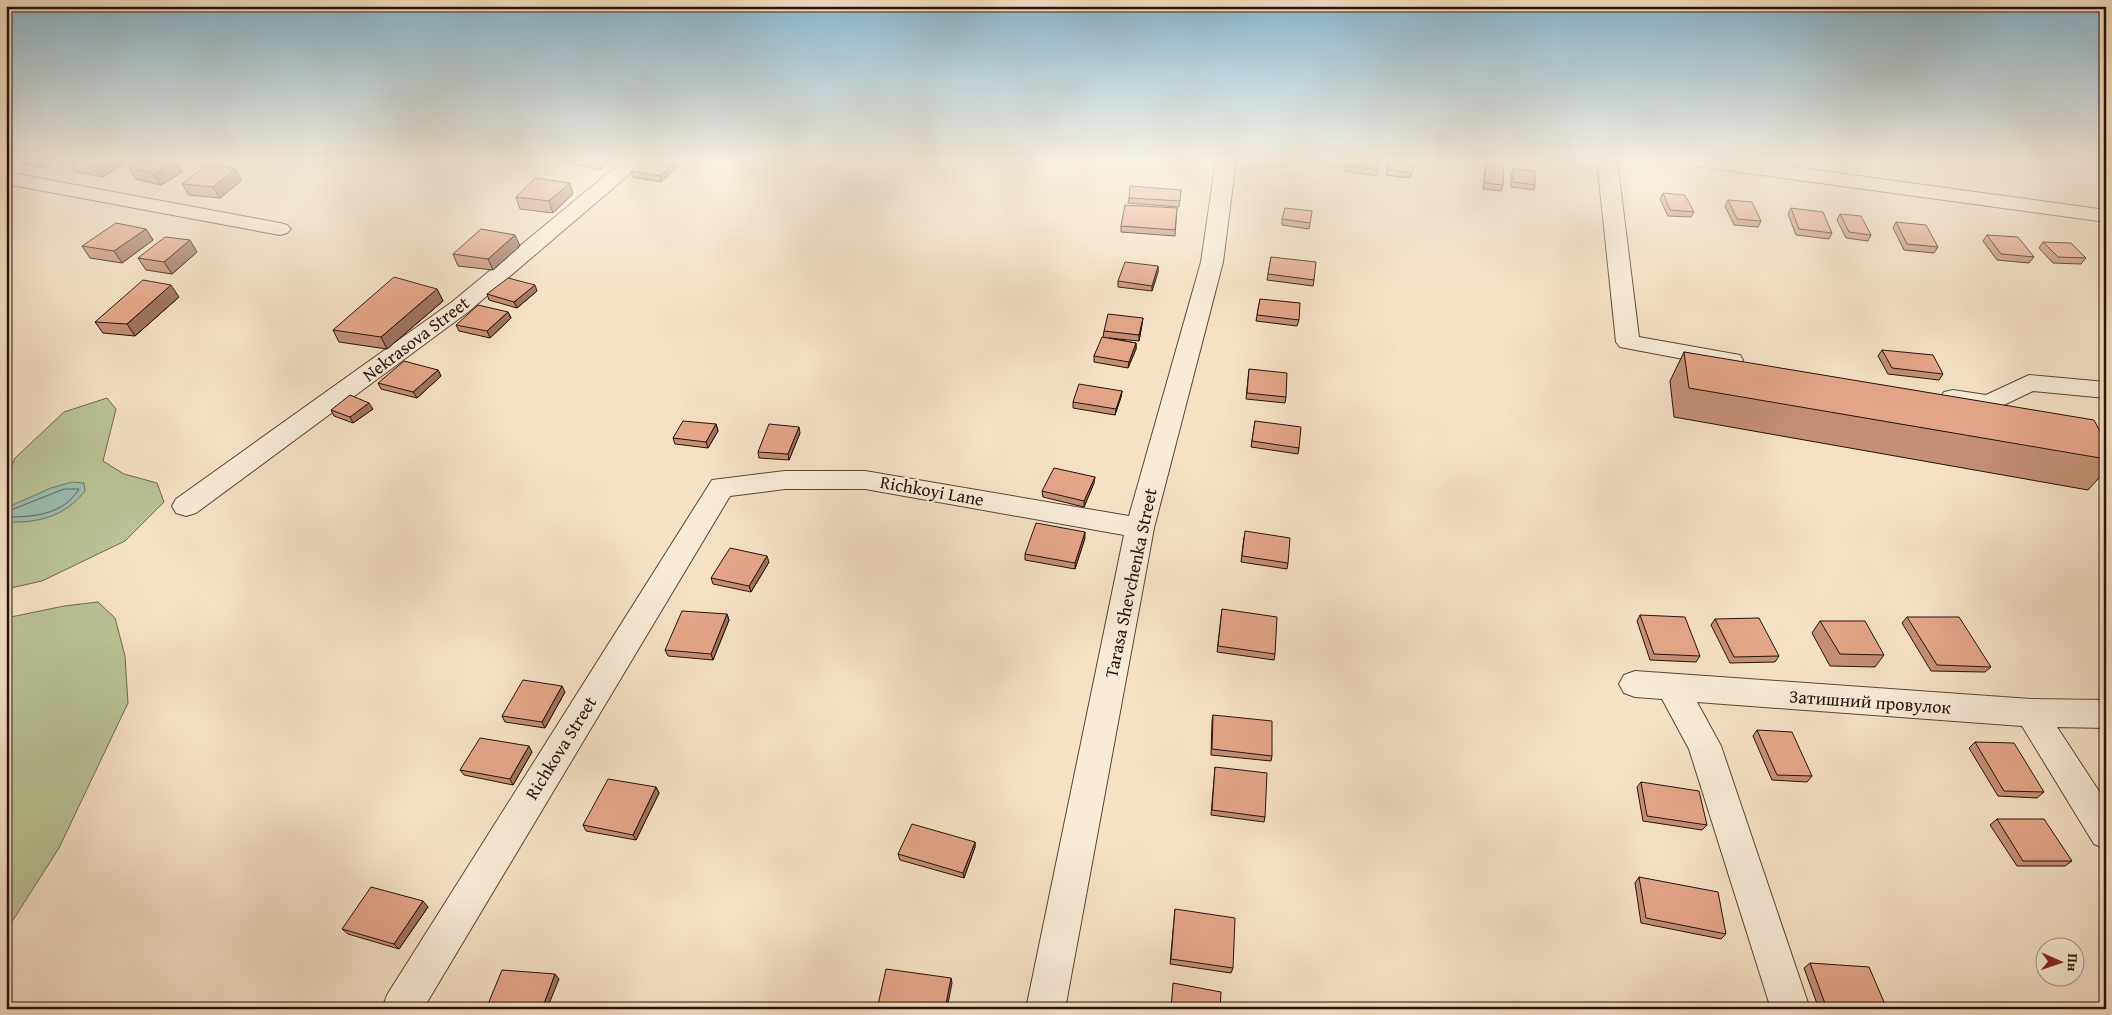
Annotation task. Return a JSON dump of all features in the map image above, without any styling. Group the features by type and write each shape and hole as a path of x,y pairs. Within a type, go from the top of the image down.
{"street":[{"path":"164,207 280,229"},
{"name":"Nekrasova Street","path":"186,506 460,307 579,207"},
{"name":"Tarasa Shevchenka Street","path":"1045,1009 1140,528 1212,262 1219,207"},
{"path":"1612,207 1628,342 1755,364"},
{"path":"2043,207 2106,216"},
{"path":"1930,394 1989,404 2030,382 2106,390"},
{"name":"Richkoyi Lane","path":"722,487 785,480 865,480 1140,528"},
{"name":"Richkova Street","path":"400,1009 722,487"},
{"name":"Затишний провулок","path":"1635,684 2031,713 2106,714"},
{"path":"1672,688 1705,746 1791,1009"},
{"path":"2031,713 2106,834"}],"green space":[{"path":"107,398 116,409 103,461 124,474 157,483 164,502 125,541 42,581 6,589 6,482 15,458 64,412"},
{"path":"98,602 115,618 125,656 128,703 59,848 6,931 6,618 64,606"}],"water":[{"path":"72,482 84,483 85,491 68,507 50,517 29,521 6,522 6,508 51,488"}],"building":[{"path":"1125,207 1177,208 1175,230 1121,226"},
{"path":"1669,207 1692,207 1694,212 1670,210"},
{"path":"1731,207 1755,207 1761,221 1737,219"},
{"path":"1285,208 1312,211 1310,223 1282,219"},
{"path":"1791,208 1823,212 1832,233 1799,229"},
{"path":"1840,214 1861,216 1871,235 1849,232"},
{"path":"1896,222 1926,225 1938,247 1907,244"},
{"path":"116,223 146,229 114,251 82,246"},
{"path":"481,229 515,235 488,259 453,254"},
{"path":"1987,235 2018,237 2034,257 2001,254"},
{"path":"165,237 190,240 164,262 138,258"},
{"path":"2043,242 2071,243 2086,258 2058,257"},
{"path":"1271,257 1316,262 1314,280 1268,274"},
{"path":"1125,262 1158,266 1152,286 1118,281"},
{"path":"394,277 437,289 381,337 333,330"},
{"path":"508,278 535,285 514,302 487,294"},
{"path":"143,280 171,285 127,324 95,322"},
{"path":"1260,299 1300,303 1299,320 1257,315"},
{"path":"478,305 508,312 487,331 456,325"},
{"path":"1108,314 1143,318 1139,335 1104,331"},
{"path":"1102,337 1136,343 1129,362 1094,356"},
{"path":"1882,350 1933,355 1943,374 1892,368"},
{"path":"1684,352 2094,420 2106,443 2106,459 1689,388"},
{"path":"404,361 438,370 413,392 378,383"},
{"path":"1249,369 1287,373 1286,397 1247,393"},
{"path":"1079,384 1122,391 1116,409 1073,402"},
{"path":"350,395 369,403 350,417 331,410"},
{"path":"683,421 716,424 706,442 673,438"},
{"path":"1255,421 1301,427 1299,448 1252,441"},
{"path":"769,424 799,427 788,454 758,452"},
{"path":"1054,468 1095,477 1084,501 1042,491"},
{"path":"1036,523 1085,532 1075,563 1025,554"},
{"path":"1245,531 1290,538 1288,563 1242,556"},
{"path":"730,548 767,556 749,586 711,578"},
{"path":"1222,609 1277,617 1275,654 1218,646"},
{"path":"682,611 727,614 711,654 665,650"},
{"path":"1640,615 1685,617 1700,656 1654,654"},
{"path":"1907,617 1959,617 1991,667 1937,665"},
{"path":"1759,618 1779,656 1734,657 1715,619"},
{"path":"1820,621 1865,621 1884,655 1840,654"},
{"path":"523,680 562,686 542,722 502,716"},
{"path":"1213,715 1272,721 1272,756 1212,749"},
{"path":"1757,730 1792,732 1812,776 1777,775"},
{"path":"480,738 529,746 510,779 460,770"},
{"path":"1975,742 2014,743 2044,792 2004,791"},
{"path":"1215,767 1267,773 1265,817 1212,810"},
{"path":"608,779 656,787 633,835 583,825"},
{"path":"1641,782 1699,791 1707,825 1647,816"},
{"path":"1997,819 2044,819 2072,861 2023,861"},
{"path":"912,824 975,842 963,873 898,854"},
{"path":"1639,877 1718,892 1726,934 1646,918"},
{"path":"371,887 423,901 394,944 342,929"},
{"path":"1175,909 1235,918 1233,968 1171,959"},
{"path":"1810,963 1869,967 1887,1009 1827,1009"},
{"path":"886,969 951,978 945,1009 877,1009"},
{"path":"502,970 555,974 542,1009 486,1009"},
{"path":"1173,983 1221,992 1220,1009 1171,1009"}]}
